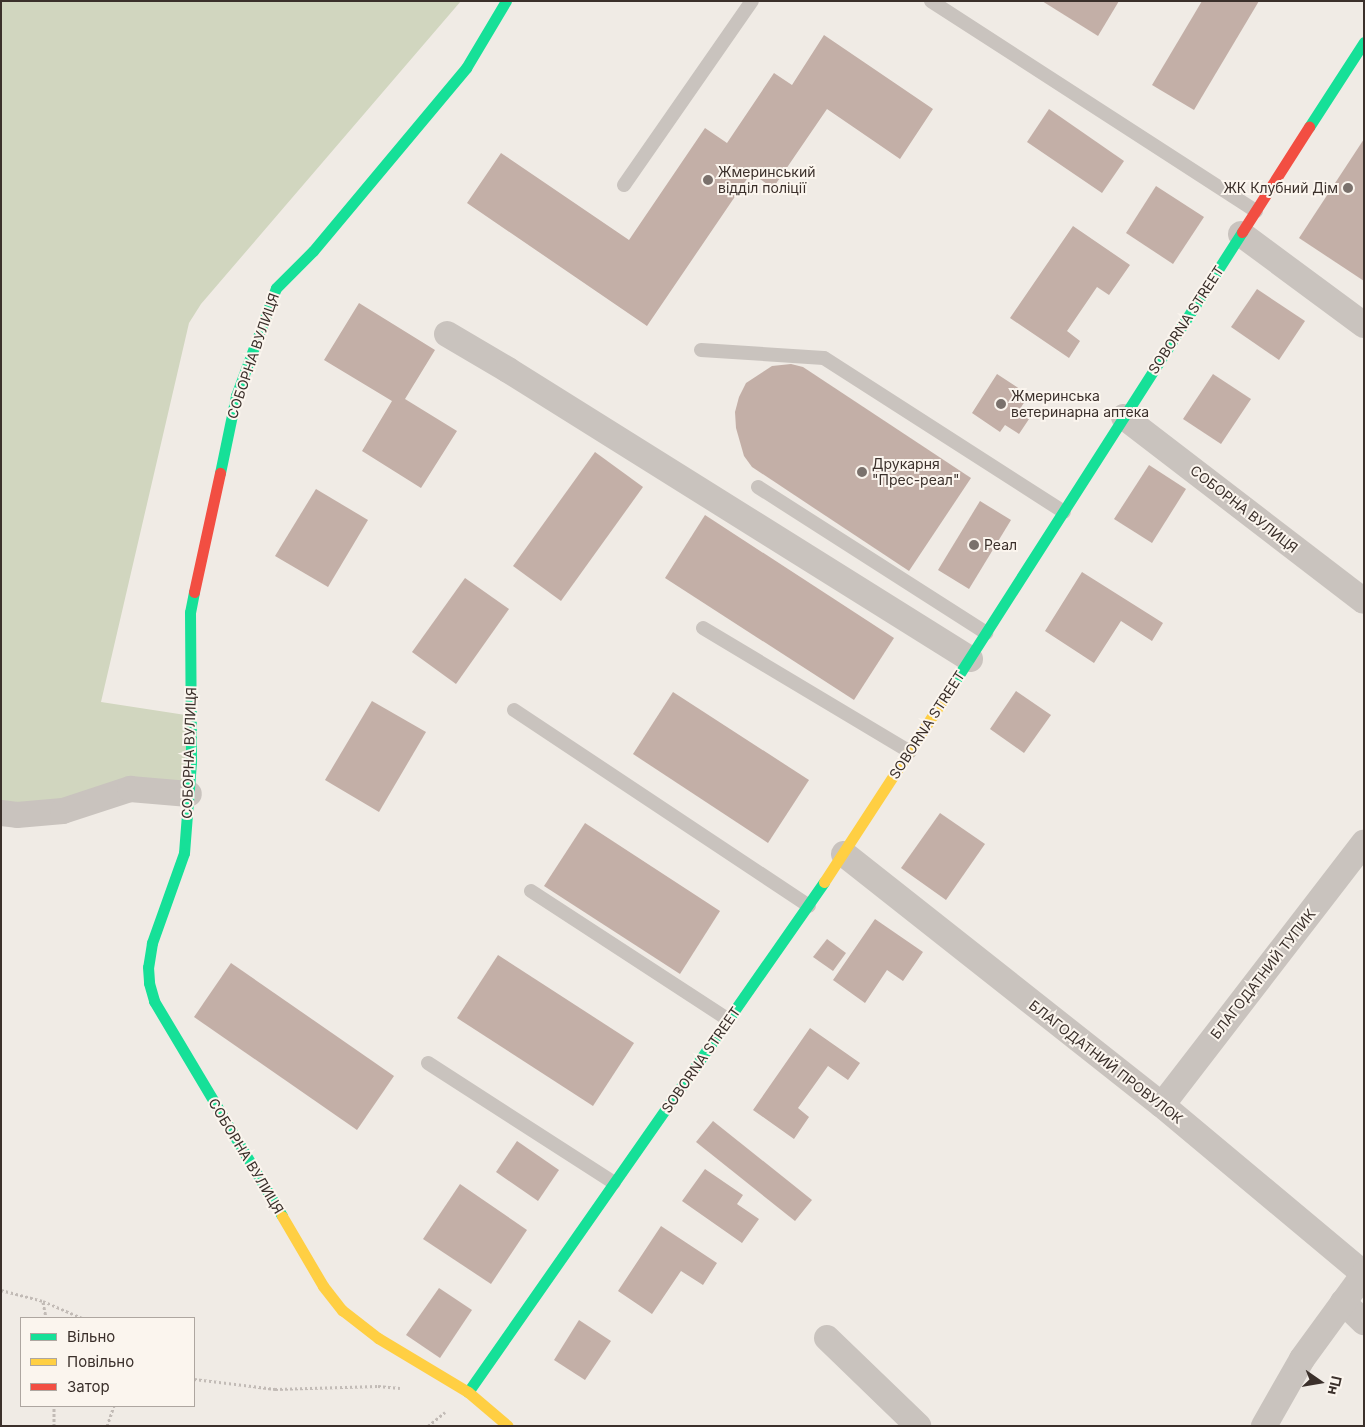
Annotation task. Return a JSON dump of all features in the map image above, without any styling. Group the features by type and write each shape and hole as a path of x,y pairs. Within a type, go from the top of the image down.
{"street":[{"name":"СОБОРНА ВУЛИЦЯ","path":"506,1 466,68 313,251 276,288 236,396 190,612 192,668 189,794 184,853 152,943 148,966 149,983 154,1001 323,1286 342,1310 378,1338 468,1392 508,1426"},
{"name":"SOBORNA STREET","path":"468,1392 844,854 1364,42"},
{"path":"1241,234 1364,325"},
{"path":"447,334 508,370 970,659"},
{"name":"СОБОРНА ВУЛИЦЯ","path":"1124,417 1364,601"},
{"path":"1,813 17,815 62,811 130,789 189,794"},
{"name":"БЛАГОДАТНИЙ ТУПИК","path":"1162,1105 1364,843"},
{"name":"БЛАГОДАТНИЙ ПРОВУЛОК","path":"844,854 1162,1105 1364,1274"},
{"path":"1264,1426 1302,1359 1364,1274"},
{"path":"1343,1302 1364,1322"},
{"path":"827,1338 918,1426"}],"lane":[{"path":"624,185 752,1"},
{"path":"931,1 1256,211"},
{"path":"701,350 824,358 1064,512"},
{"path":"758,487 986,633"},
{"path":"703,628 910,752"},
{"path":"514,710 809,906"},
{"path":"531,891 729,1020"},
{"path":"428,1063 614,1184"}],"path":[{"path":"1,1290 43,1301 80,1317"},
{"path":"43,1301 46,1317"},
{"path":"195,1379 275,1389 378,1386 405,1388"},
{"path":"54,1407 54,1426"},
{"path":"107,1426 114,1407"}],"green space":[{"path":"1,1 461,1 201,304 189,323 101,702 192,716 189,794 1,813"}],"building":[{"path":"1042,1 1119,1 1098,36"},
{"path":"1202,1 1259,1 1194,110 1152,85"},
{"name":"Жмеринський відділ поліції","path":"824,35 933,109 900,159 827,109 773,188 751,173 647,326 467,203 501,153 629,240 705,128 727,143 774,73 792,85"},
{"path":"1049,109 1124,161 1102,193 1027,142"},
{"name":"ЖК Клубний Дім","path":"1364,139 1364,281 1299,238"},
{"path":"1156,186 1204,217 1173,264 1126,233"},
{"path":"1073,226 1130,265 1109,295 1097,287 1067,331 1080,341 1069,358 1010,318"},
{"path":"1257,289 1305,321 1279,360 1231,327"},
{"path":"359,303 435,350 405,399 457,431 421,488 362,451 392,401 324,360"},
{"name":"Друкарня \"Прес-реал\"","path":"791,364 803,367 971,478 909,571 752,467 744,456 736,428 735,412 739,397 746,383 772,366"},
{"name":"Жмеринська ветеринарна аптека","path":"997,374 1029,395 1018,412 1029,419 1019,434 1005,425 1000,432 972,413"},
{"path":"1213,374 1251,399 1221,444 1183,419"},
{"path":"595,452 643,487 561,601 513,566"},
{"path":"1149,465 1186,489 1152,543 1114,519"},
{"path":"316,489 368,520 328,587 275,556"},
{"name":"Реал","path":"980,501 1011,520 969,589 938,570"},
{"path":"705,515 894,638 854,700 665,578"},
{"path":"1082,572 1163,623 1152,641 1121,621 1094,663 1045,631"},
{"path":"465,578 509,609 456,684 412,652"},
{"path":"1016,691 1051,715 1024,753 990,729"},
{"path":"673,692 809,780 768,843 633,754"},
{"path":"372,701 426,732 379,812 325,780"},
{"path":"940,813 985,844 946,900 901,868"},
{"path":"585,823 720,911 680,974 544,886"},
{"path":"875,919 923,952 903,981 887,970 865,1003 833,980"},
{"path":"827,939 846,953 833,971 813,957"},
{"path":"498,955 634,1043 593,1106 457,1018"},
{"path":"231,963 394,1076 357,1130 194,1017"},
{"path":"810,1028 860,1063 848,1080 828,1066 798,1108 809,1117 794,1139 753,1110"},
{"path":"713,1121 812,1200 795,1221 696,1142"},
{"path":"517,1141 559,1170 538,1201 496,1172"},
{"path":"705,1169 743,1195 737,1204 759,1219 742,1243 682,1201"},
{"path":"460,1184 527,1230 491,1284 423,1239"},
{"path":"661,1226 717,1263 703,1285 681,1271 652,1314 618,1291"},
{"path":"439,1288 472,1310 440,1358 406,1335"},
{"path":"579,1320 611,1341 585,1380 554,1360"}],"traffic: fast":[{"path":"220,473 236,396 276,288 313,251 466,68 506,1"},
{"path":"1309,127 1364,42"},
{"path":"946,695 1242,232"},
{"path":"194,592 190,612 191,762 184,853 152,943 148,967 149,983 154,1001 282,1216"},
{"path":"468,1392 824,882"}],"traffic: slow":[{"path":"824,882 946,695"},
{"path":"282,1216 323,1286 342,1310 378,1338 468,1392 508,1426"}],"traffic: jam":[{"path":"1242,232 1309,127"},
{"path":"194,592 220,473"}],"place":[{"name":"Жмеринський відділ поліції","path":"708,180"},
{"name":"ЖК Клубний Дім","path":"1348,188"},
{"name":"Жмеринська ветеринарна аптека","path":"1001,404"},
{"name":"Друкарня \"Прес-реал\"","path":"862,472"},
{"name":"Реал","path":"974,545"}]}
